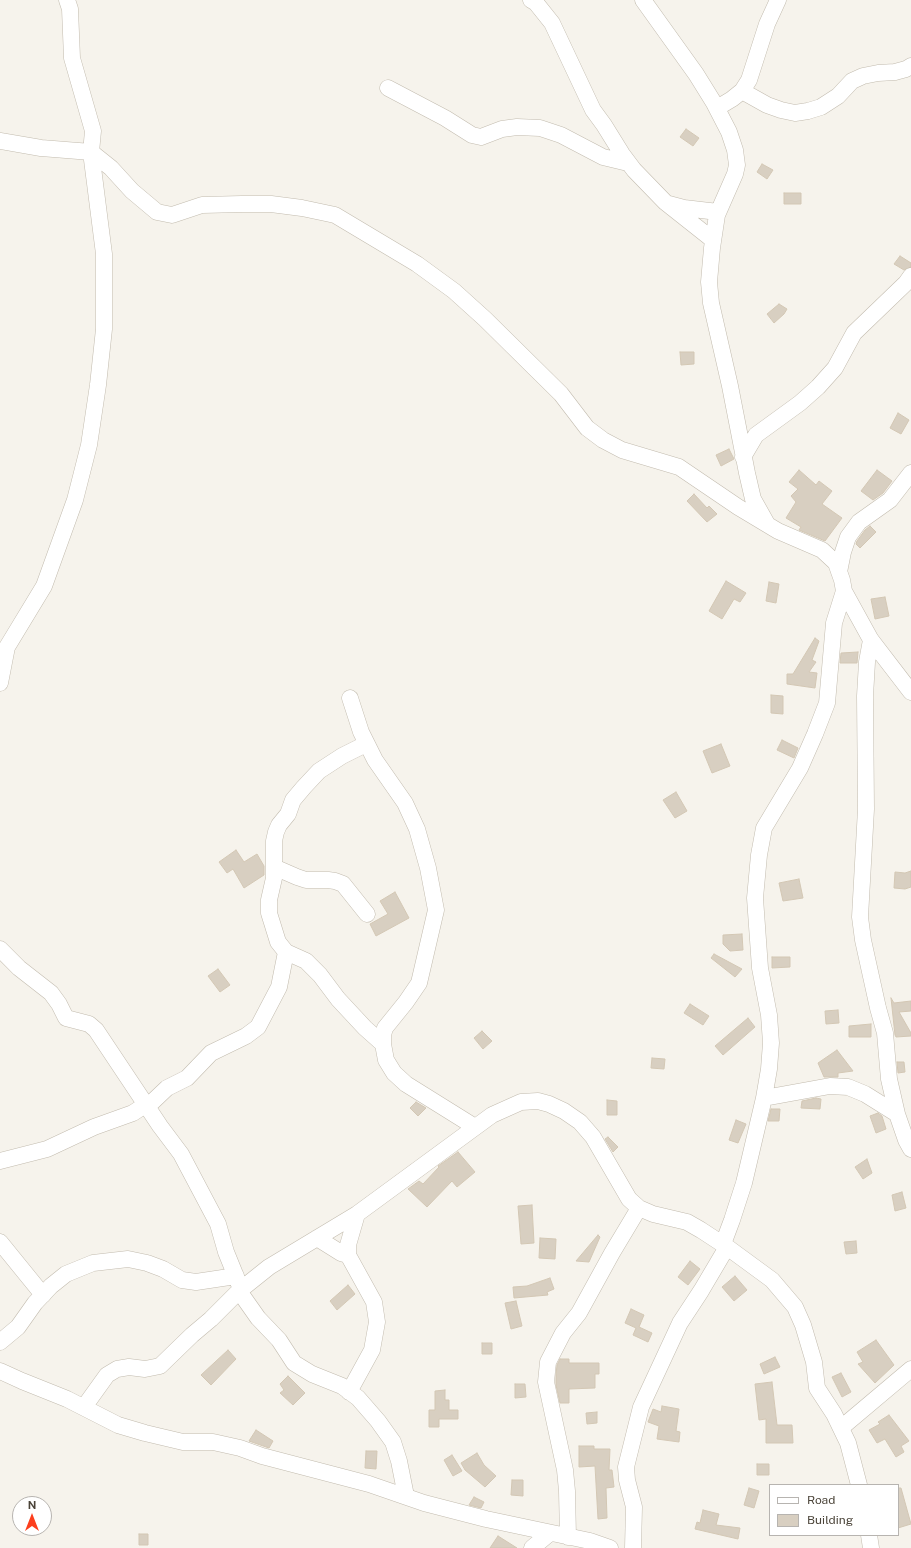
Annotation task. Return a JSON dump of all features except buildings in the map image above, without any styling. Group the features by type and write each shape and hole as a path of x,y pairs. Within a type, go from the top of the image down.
{"street":[{"path":"0,683 7,647 44,586 75,500 89,445 98,385 104,329 104,254 92,152 93,130 72,58 70,9 67,0"},
{"path":"531,0 552,23 593,110 628,163 666,203 713,240"},
{"path":"643,0 696,74 717,108 729,132 737,165 735,174 718,212 713,240 709,282 711,303 753,499 768,525"},
{"path":"717,108 742,91 749,80 767,24 778,0"},
{"path":"742,91 767,105 795,113 821,107 838,96 852,81 863,76 878,72 895,72 911,66"},
{"path":"388,88 445,118 472,135 481,137 502,129 517,127 540,128 561,135 603,157 628,163"},
{"path":"0,141 41,148 92,152 111,168 132,191 157,212 172,215 202,205 271,204 335,215 417,264 454,291 549,382 561,394 587,428 603,440 622,450 680,467 738,507 778,531 822,550 836,563 844,591 871,640 895,669 911,692"},
{"path":"666,203 684,208 718,212"},
{"path":"743,457 756,435 800,403 836,368 854,333 906,283 911,276"},
{"path":"839,572 848,537 859,522 890,500 910,476"},
{"path":"633,1548 634,1507 627,1480 626,1467 641,1407 680,1323 725,1246 744,1183 764,1098 770,1069 771,1043 769,1016 760,968 755,898 759,855 764,828 800,768 827,703 834,623 844,591"},
{"path":"871,640 867,662 865,696 866,808 860,917 863,940 885,1033 889,1079 897,1114 906,1140 911,1149"},
{"path":"350,698 366,744 375,760 405,803 417,829 428,868 436,910 419,983 385,1028 383,1044 386,1060 394,1073 406,1084 475,1127"},
{"path":"366,744 342,756 319,771 293,800 288,814 279,825 274,841 274,878 269,900 269,913 278,942 286,952 306,961 320,975 338,999 365,1028 383,1044"},
{"path":"274,867 306,880 328,880 343,884 367,914"},
{"path":"0,949 19,968 51,993 59,1004 66,1018 89,1024 96,1030 146,1106 181,1154 193,1179 210,1206 218,1224 226,1252 239,1285 258,1318 279,1340 294,1363 312,1374 342,1386 358,1398 378,1421 393,1442 399,1461 406,1496"},
{"path":"0,1161 52,1147 58,1142 94,1126 133,1113 146,1106 167,1088 187,1078 211,1053 246,1036 258,1027 279,987 286,952"},
{"path":"764,1098 830,1086 848,1087 865,1094 897,1114"},
{"path":"84,1407 107,1375 117,1369 129,1367 145,1369 160,1366 211,1319 239,1285 357,1214 492,1115 521,1102 538,1101 559,1108 580,1122 593,1137 629,1199 639,1208 653,1214 687,1222 725,1246 772,1280 795,1307 803,1325 814,1362 817,1388 834,1414 848,1443 859,1484"},
{"path":"568,1537 565,1470 546,1382 548,1362 563,1333 579,1313 612,1252 639,1208"},
{"path":"349,1392 372,1350 377,1322 374,1302 348,1255 348,1245 357,1214"},
{"path":"317,1238 341,1253 348,1255"},
{"path":"0,1242 43,1295"},
{"path":"0,1342 18,1327 51,1286 66,1274 93,1263 128,1259 147,1262 164,1269 182,1280 239,1285"},
{"path":"841,1428 911,1369"},
{"path":"0,1371 22,1382 47,1390 118,1425 145,1434 183,1442 213,1442 240,1448 262,1456 369,1484 424,1502 486,1518 590,1541 610,1548"},
{"path":"532,1548 550,1533"},
{"path":"869,1536 871,1548"}]}
